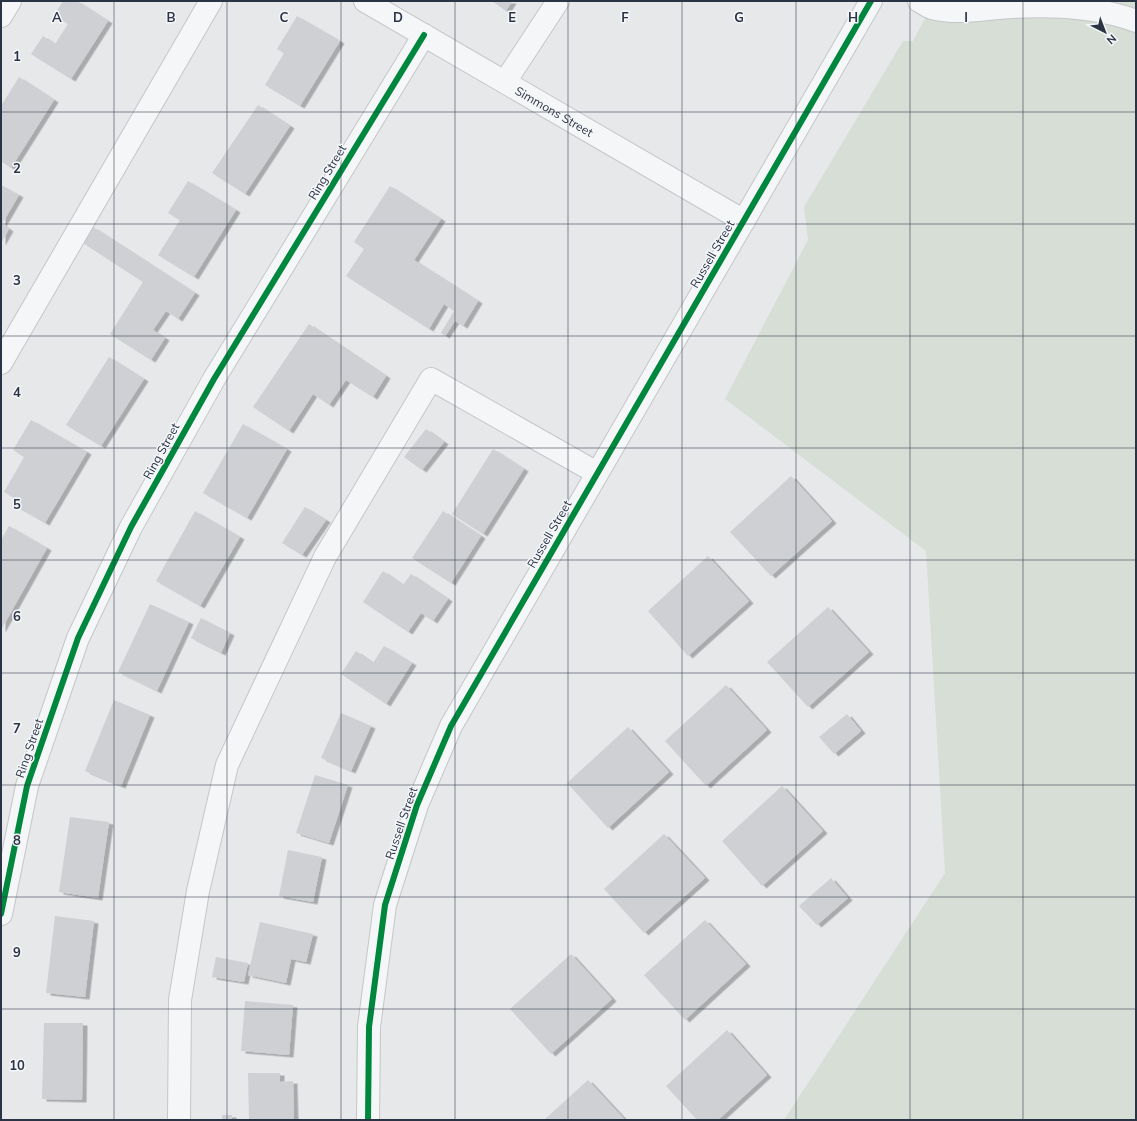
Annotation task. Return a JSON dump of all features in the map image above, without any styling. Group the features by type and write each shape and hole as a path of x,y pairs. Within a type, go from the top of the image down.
{"street":[{"path":"1,16 10,1"},
{"path":"1,363 211,1"},
{"name":"Simmons Street","path":"365,1 744,221"},
{"path":"505,82 558,1"},
{"name":"Russell Street","path":"368,1120 369,1027 385,905 417,805 451,726 871,1"},
{"path":"918,1 931,8 962,12 1011,7 1046,6 1090,10 1126,17 1136,21"},
{"name":"Ring Street","path":"1,914 27,786 78,638 114,562 131,527 214,379 424,35"},
{"path":"179,1120 180,1000 198,891 227,765 325,556 431,379 597,474"}],"shaded area":[{"path":"934,1 1136,1 1136,1120 784,1120 945,873 926,551 725,399 808,240 804,207 903,41 913,41"}],"building":[{"path":"63,1 77,1 108,21 71,79 31,54 43,36 55,44 68,24 54,15"},
{"path":"492,1 512,1 506,11"},
{"path":"297,16 340,41 300,106 265,85 284,53 277,49"},
{"path":"19,77 54,100 11,168 1,161 1,106"},
{"path":"258,105 290,126 245,194 212,173"},
{"path":"188,181 236,210 194,277 158,255 180,220 168,213"},
{"path":"1,185 19,195 2,224 9,229 1,243"},
{"path":"390,186 441,219 414,260 478,301 463,326 455,321 445,336 441,333 454,311 444,304 429,329 346,276 364,249 354,242"},
{"path":"93,227 195,293 178,319 166,311 153,330 165,338 151,360 110,334 143,282 83,243"},
{"path":"309,324 386,376 373,397 346,380 329,405 313,394 289,431 253,407"},
{"path":"109,357 144,379 101,446 66,425"},
{"path":"31,420 87,452 45,523 17,507 20,501 4,492 24,457 13,450"},
{"path":"243,424 287,449 247,518 203,493"},
{"path":"426,429 444,442 422,470 404,457"},
{"path":"493,449 524,469 483,534 452,514"},
{"path":"791,476 832,521 771,576 730,532"},
{"path":"305,507 326,520 302,555 282,543"},
{"path":"195,511 240,537 200,606 156,581"},
{"path":"443,511 481,536 451,583 412,558"},
{"path":"9,526 47,548 1,630 1,540"},
{"path":"708,556 749,601 688,656 648,611"},
{"path":"383,571 403,585 411,574 448,599 433,621 421,613 408,632 363,602"},
{"path":"150,604 189,622 157,691 118,672"},
{"path":"828,607 869,652 808,707 767,662"},
{"path":"201,618 230,633 221,653 191,638"},
{"path":"384,646 412,663 386,704 341,674 356,651 373,663"},
{"path":"726,685 767,730 706,786 665,741"},
{"path":"114,700 150,715 121,786 85,771"},
{"path":"341,713 371,726 351,771 321,758"},
{"path":"847,714 861,731 834,754 819,737"},
{"path":"628,727 669,772 608,828 567,783"},
{"path":"315,775 348,785 329,843 296,833"},
{"path":"782,786 823,831 762,886 722,841"},
{"path":"70,817 109,822 98,898 59,892"},
{"path":"664,834 705,878 644,933 604,889"},
{"path":"288,850 322,857 313,902 279,896"},
{"path":"831,878 848,898 817,925 799,906"},
{"path":"55,916 94,921 85,997 46,993"},
{"path":"705,920 746,964 685,1020 644,975"},
{"path":"260,922 313,934 306,962 291,959 286,983 248,975"},
{"path":"571,954 612,999 551,1054 510,1009"},
{"path":"216,957 248,963 244,982 212,977"},
{"path":"245,1001 293,1005 289,1055 241,1051"},
{"path":"44,1023 83,1023 82,1100 42,1099"},
{"path":"727,1030 767,1075 718,1120 697,1120 666,1086"},
{"path":"248,1073 280,1073 280,1082 293,1081 294,1120 249,1120"},
{"path":"588,1080 625,1120 544,1120"},
{"path":"222,1115 232,1115 232,1120 222,1120"}],"cycle path":[{"path":"368,1120 369,1027 385,905 417,805 451,726 871,1"},
{"path":"1,914 27,786 78,638 131,527 214,379 424,35"}]}
